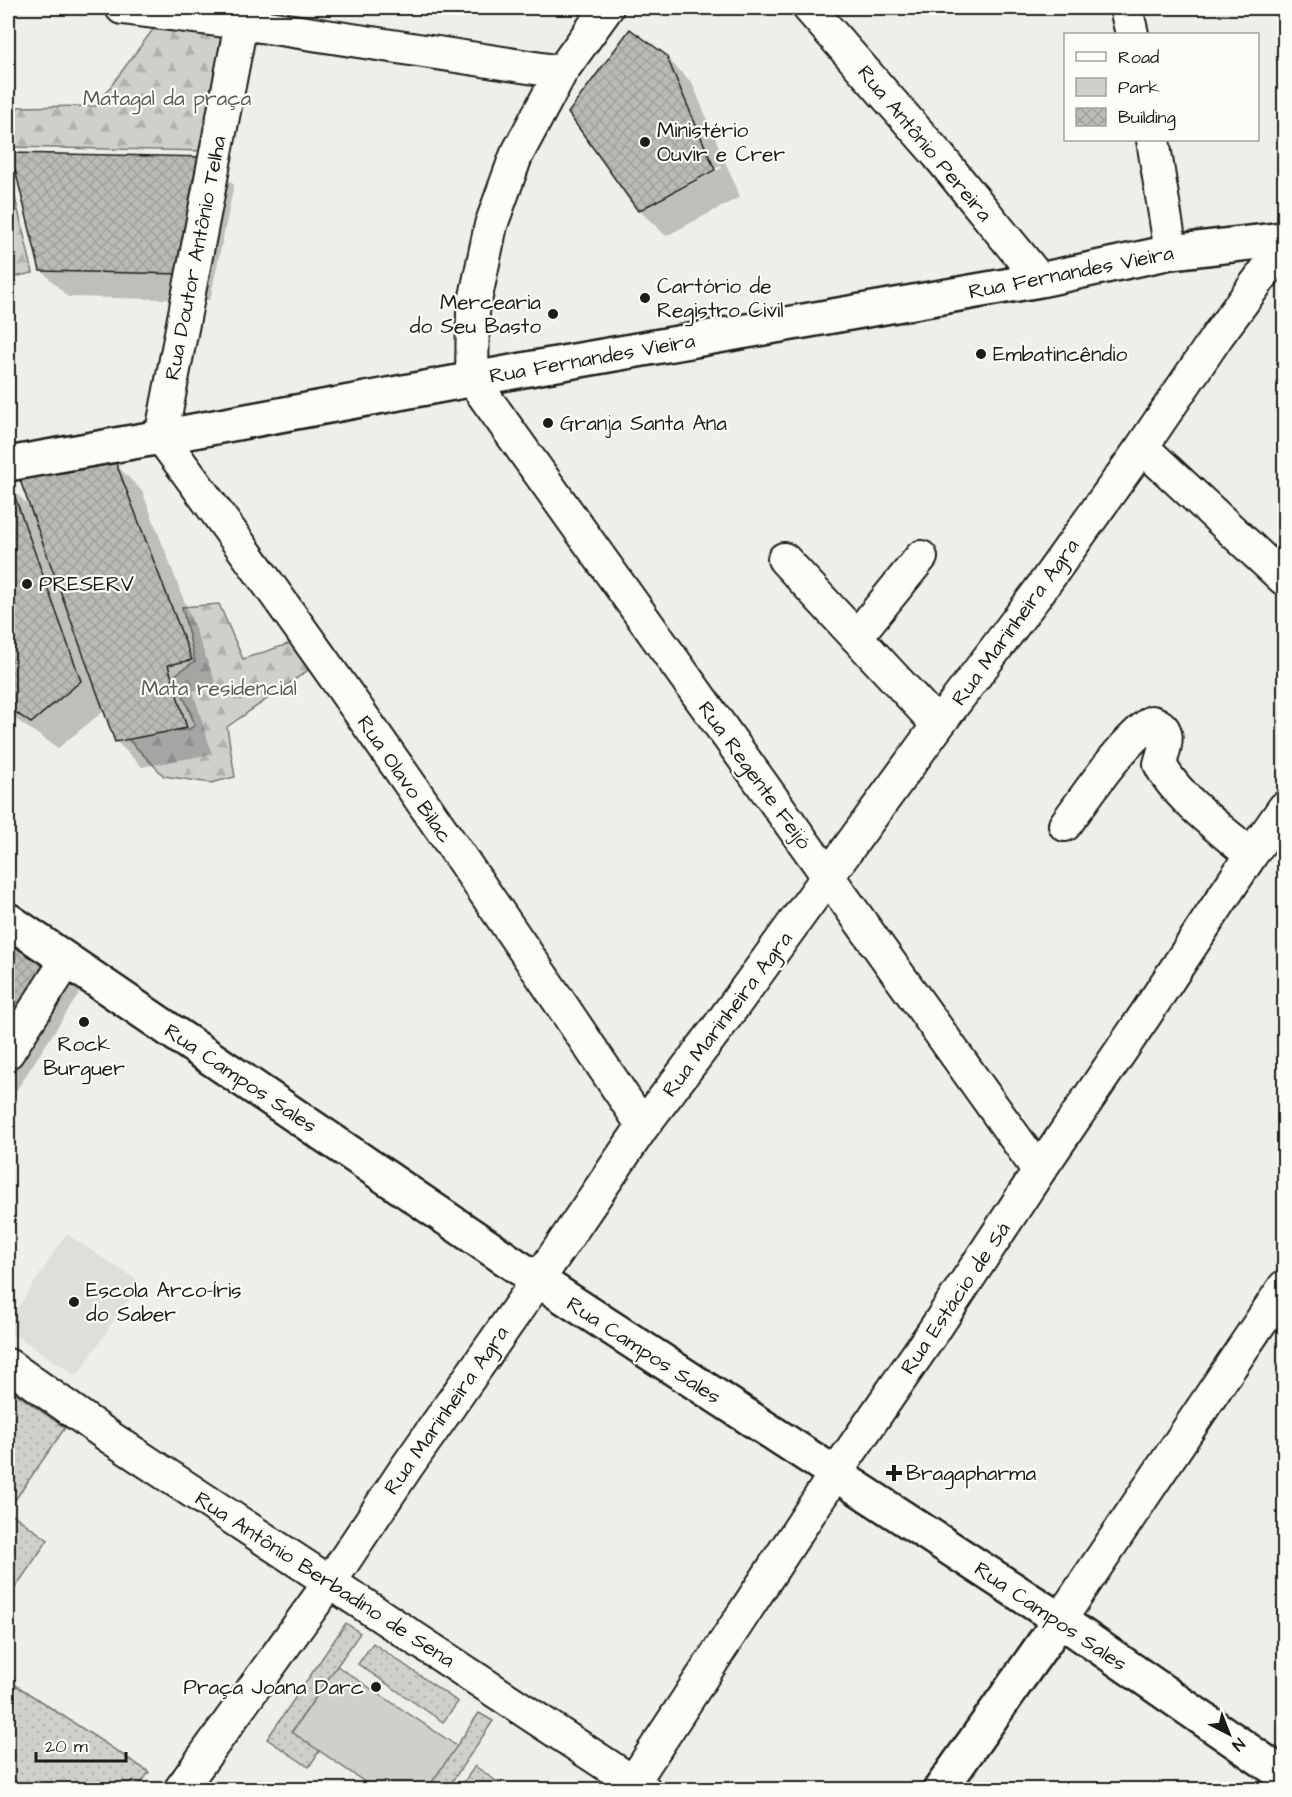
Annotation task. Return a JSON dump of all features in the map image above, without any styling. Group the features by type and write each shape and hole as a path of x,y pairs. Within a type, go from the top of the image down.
{"street":[{"path":"122,8 242,15 561,72"},
{"path":"472,379 473,311 491,225 516,156 561,72 607,8"},
{"name":"Rua Antônio Pereira","path":"809,8 938,155 1040,280"},
{"path":"1126,8 1132,33"},
{"name":"Rua Doutor Antônio Telha","path":"161,437 242,15"},
{"path":"1153,141 1171,252"},
{"name":"Rua Fernandes Vieira","path":"8,464 472,379 1040,280 1171,252 1284,239"},
{"name":"Rua Marinheira Agra","path":"180,1790 330,1582 412,1458 643,1126 1036,594 1142,447 1218,335 1284,246"},
{"name":"Rua Regente Feijó","path":"472,379 1038,1171"},
{"name":"Rua Olavo Bilac","path":"161,437 222,519 414,791 643,1126"},
{"path":"1142,447 1284,579"},
{"path":"856,638 921,557"},
{"path":"784,559 938,725"},
{"path":"1065,825 1108,767 1143,728 1152,722 1164,732 1167,741 1160,764 1165,776 1216,826 1251,855"},
{"name":"Rua Estácio de Sá","path":"636,1787 836,1474 1284,808"},
{"name":"Rua Campos Sales","path":"8,920 538,1280 1060,1620 1284,1775"},
{"path":"8,1052 67,960"},
{"path":"940,1790 1060,1620 1284,1287"},
{"name":"Rua Antônio Berbadino de Sena","path":"8,1365 111,1438 636,1787"}],"shaded area":[{"name":"Escola Arco-Íris do Saber","path":"66,1234 140,1282 77,1376 8,1330 8,1323"}],"green space":[{"name":"Matagal da praça","path":"160,20 231,30 209,151 8,147 8,107 96,106"},
{"path":"8,168 33,273 8,278"},
{"name":"Mata residencial","path":"219,604 243,659 297,641 314,666 227,727 235,777 211,783 164,776 128,739 169,731 188,730 195,725 175,675 195,661 182,607"},
{"path":"8,1388 65,1428 8,1510"},
{"path":"8,1511 48,1540 8,1598"},
{"path":"346,1623 360,1633 292,1731 320,1750 309,1767 267,1739"},
{"path":"373,1643 458,1702 443,1722 358,1664"},
{"path":"337,1666 457,1746 427,1789 375,1789 292,1732"},
{"path":"8,1680 149,1772 137,1789 12,1790 8,1787"},
{"path":"479,1713 493,1721 447,1789 427,1789"},
{"path":"475,1766 503,1786 501,1789 459,1789"}],"building":[{"name":"Ministério Ouvir e Crer","path":"630,29 666,55 715,170 638,211 568,113"},
{"path":"11,153 208,157 184,274 40,271"},
{"path":"116,463 192,660 168,665 187,728 115,742 20,480"},
{"name":"PRESERV","path":"11,486 81,681 31,723 8,707 8,487"},
{"path":"8,933 54,965 8,1036"}],"place":[{"name":"Ministério Ouvir e Crer","path":"645,142"},
{"name":"Cartório de Registro Civil","path":"645,298"},
{"name":"Mercearia do Seu Basto","path":"553,314"},
{"name":"Embatincêndio","path":"981,354"},
{"name":"Granja Santa Ana","path":"548,423"},
{"name":"PRESERV","path":"27,584"},
{"name":"Rock Burguer","path":"84,1022"},
{"name":"Escola Arco-Íris do Saber","path":"74,1302"},
{"name":"Bragapharma","path":"894,1473"},
{"name":"Praça Joana Darc","path":"376,1687"}]}
